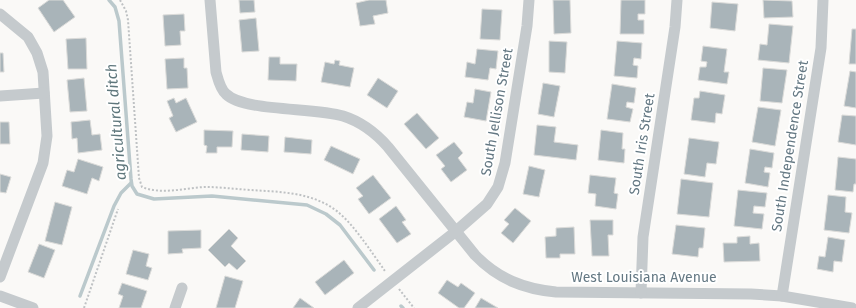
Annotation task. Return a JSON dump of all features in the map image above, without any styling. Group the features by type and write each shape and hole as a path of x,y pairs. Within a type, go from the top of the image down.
{"street":[{"name":"West Louisiana Avenue","path":"210,0 216,72 219,82 226,95 241,102 254,105 333,113 363,124 378,136 388,147 455,232 488,268 506,280 526,287 556,292 724,293 782,296 852,308"},
{"name":"South Jellison Street","path":"358,308 455,232 492,198 501,182 526,33 529,0"},
{"name":"South Iris Street","path":"642,293 643,237 675,27 677,0"},
{"name":"South Independence Street","path":"782,296 820,48 823,0"},
{"path":"0,14 20,30 33,45 41,63 47,136 45,154 0,277"},
{"path":"0,96 44,93"},
{"path":"175,308 182,288"},
{"path":"0,296 33,308"}],"path":[{"path":"120,0 126,11 128,20 139,178 142,187 150,190 163,191 212,187 231,188 296,194 320,201 338,212 346,220 414,308"},
{"path":"84,308 118,209"}],"building":[{"path":"49,0 63,0 75,17 54,32 38,8"},
{"path":"239,0 254,0 255,12 240,13"},
{"path":"369,0 386,0 388,13 373,16 375,24 360,26 356,3"},
{"path":"553,0 570,0 571,33 554,34"},
{"path":"621,0 645,0 645,14 638,14 638,20 644,20 644,34 620,34"},
{"path":"763,0 792,1 793,17 764,18"},
{"path":"712,2 738,4 735,31 710,28"},
{"path":"482,9 502,10 500,40 480,39"},
{"path":"184,14 185,31 180,31 181,45 165,46 163,15"},
{"path":"256,18 259,51 242,52 239,20"},
{"path":"769,24 793,26 789,63 758,60 760,44 767,45"},
{"path":"852,29 856,29 856,64 849,64"},
{"path":"86,38 87,69 68,69 66,39"},
{"path":"549,41 567,42 565,73 549,72"},
{"path":"617,41 642,43 641,59 634,58 633,65 638,66 637,78 614,76"},
{"path":"703,46 727,49 724,72 729,72 727,84 698,80 700,67 706,67 707,62 701,61"},
{"path":"477,49 498,51 496,69 490,68 488,80 465,77 467,62 475,64"},
{"path":"0,53 3,53 4,72 0,72"},
{"path":"269,57 280,57 280,64 297,64 296,81 268,80"},
{"path":"184,58 184,68 187,68 188,88 167,89 165,59"},
{"path":"335,60 340,61 339,65 354,68 350,87 321,82 325,62 334,64"},
{"path":"763,68 787,70 782,103 760,101"},
{"path":"850,71 856,72 856,108 844,106"},
{"path":"84,78 87,111 70,112 67,80"},
{"path":"378,78 398,91 387,108 367,95"},
{"path":"543,83 560,86 554,117 538,114"},
{"path":"612,84 636,88 634,103 627,102 626,107 633,109 630,122 607,119"},
{"path":"475,89 491,92 486,121 464,117 467,102 473,103"},
{"path":"700,91 725,95 722,114 716,113 715,123 691,120 694,98 699,98"},
{"path":"174,98 176,103 186,98 197,122 176,132 169,118 173,116 167,101"},
{"path":"758,107 781,110 775,146 752,142"},
{"path":"417,113 439,138 426,149 404,124"},
{"path":"842,115 856,116 856,145 838,142"},
{"path":"90,120 92,135 100,134 102,150 78,153 77,138 72,139 71,122"},
{"path":"0,122 9,122 10,144 0,144"},
{"path":"537,125 556,127 554,142 578,145 576,160 534,155"},
{"path":"204,130 233,131 232,147 217,147 217,153 206,153 207,146 204,145"},
{"path":"601,130 623,133 622,149 625,149 624,163 598,160"},
{"path":"242,134 269,136 268,152 241,150"},
{"path":"285,137 312,140 311,154 284,152"},
{"path":"689,138 719,142 716,164 707,163 705,177 684,174"},
{"path":"454,142 463,153 458,158 467,170 451,182 441,169 445,166 436,155"},
{"path":"331,146 360,159 353,174 324,160"},
{"path":"750,149 774,153 772,168 765,167 764,172 770,173 768,187 745,183"},
{"path":"838,157 856,159 856,184 854,184 853,192 835,190"},
{"path":"78,159 103,167 99,181 92,178 87,194 62,186 67,170 74,172"},
{"path":"529,166 545,170 539,197 523,194"},
{"path":"0,174 11,177 6,193 0,192"},
{"path":"373,175 391,198 369,214 358,199 363,196 356,188"},
{"path":"590,175 616,178 614,193 618,194 616,209 595,206 596,194 588,193"},
{"path":"681,179 713,183 709,217 677,214"},
{"path":"738,190 767,193 765,207 754,206 753,213 764,214 762,229 734,226"},
{"path":"828,195 846,197 845,212 852,213 849,233 824,230"},
{"path":"55,202 72,207 62,245 45,241"},
{"path":"396,206 406,220 402,222 411,234 397,243 379,219"},
{"path":"515,208 531,221 513,243 501,233 509,224 504,220"},
{"path":"590,220 613,220 613,235 608,235 609,256 592,256"},
{"path":"676,225 705,228 703,248 699,248 698,257 672,254"},
{"path":"574,227 575,254 560,254 560,258 546,258 545,237 556,236 556,228"},
{"path":"229,229 238,238 231,246 246,261 237,270 229,263 225,267 208,250"},
{"path":"201,230 201,248 182,249 183,253 168,254 168,231"},
{"path":"750,236 750,244 759,243 760,261 724,262 723,243 737,243 737,237"},
{"path":"828,237 845,240 842,262 834,261 833,272 817,269 819,256 825,257"},
{"path":"39,244 55,250 44,278 28,272"},
{"path":"133,250 149,254 146,266 152,268 148,280 126,274"},
{"path":"344,260 354,273 325,295 315,282"},
{"path":"225,276 243,281 235,308 216,308"},
{"path":"447,280 458,287 461,283 475,293 464,308 459,308 438,293"},
{"path":"122,283 147,291 141,308 119,308 123,296 118,294"},
{"path":"300,298 314,308 293,308"},
{"path":"481,298 498,308 475,308"}],"waterway":[{"name":"agricultural ditch","path":"109,0 115,7 119,21 131,179 132,186 137,194 154,199 212,196 307,205 326,214 340,225 374,270"},
{"path":"80,296 114,206 121,193 131,183"}]}
